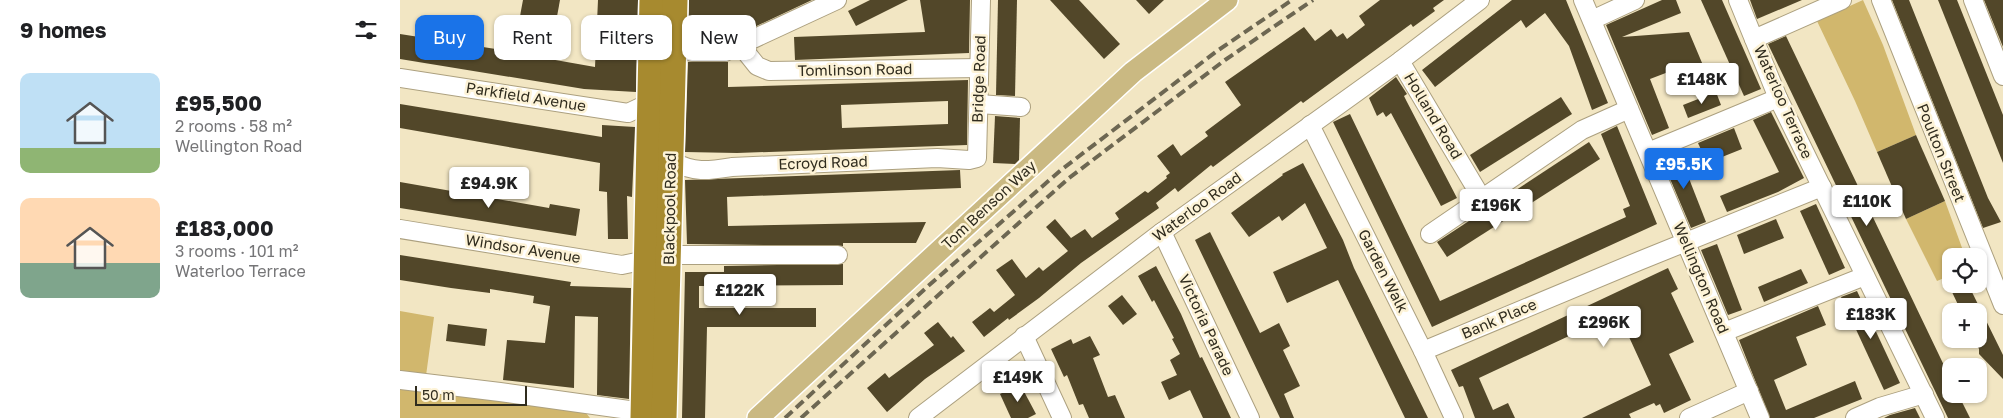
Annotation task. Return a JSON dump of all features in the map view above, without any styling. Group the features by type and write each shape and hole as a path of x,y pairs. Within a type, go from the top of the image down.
{"highway":[{"name":"Blackpool Road","path":"652,0 649,103 658,258"},
{"name":"Blackpool Road","path":"650,416 658,258 671,161 675,0"}],"main road":[{"name":"Tom Benson Way","path":"758,418 1133,72 1228,0"}],"street":[{"path":"756,39 837,0"},
{"name":"Bridge Road","path":"977,158 982,0"},
{"name":"Waterloo Road","path":"918,418 1162,232 1400,61 1480,0"},
{"name":"Wellington Road","path":"1583,0 1760,418"},
{"path":"1592,20 1636,0"},
{"name":"Waterloo Terrace","path":"1738,0 1778,98 1935,418"},
{"path":"1754,39 1842,0"},
{"name":"Poulton Street","path":"1881,0 1988,272 2003,305"},
{"path":"1974,0 2003,76"},
{"path":"673,44 682,48"},
{"name":"Tomlinson Road","path":"752,60 757,66 769,71 979,68"},
{"name":"Holland Road","path":"1400,61 1481,197"},
{"name":"Parkfield Avenue","path":"400,78 628,113 649,103"},
{"path":"1648,152 1778,98"},
{"path":"979,104 1021,107"},
{"path":"1430,234 1481,197 1582,130 1629,109"},
{"name":"Garden Walk","path":"1310,125 1423,351 1454,418"},
{"name":"Ecroyd Road","path":"671,161 688,170 712,170 742,166 938,158 969,160 977,158"},
{"name":"Bank Place","path":"1423,351 1822,187"},
{"name":"Windsor Avenue","path":"400,229 622,265 658,258 838,255"},
{"name":"Victoria Parade","path":"1162,232 1250,418"},
{"path":"1724,332 1865,276"},
{"path":"1024,336 1062,418"},
{"path":"400,380 596,411 650,416"},
{"path":"1688,418 1749,391"},
{"path":"1855,418 1880,407 1924,394"}],"shaded area":[{"path":"1863,0 1883,45 1916,135 1877,152 1817,21"},
{"path":"1945,201 1962,248 1942,248 1942,279 1937,281 1906,219"},
{"path":"400,311 434,317 425,383 578,403 590,418 400,418"}],"building":[{"path":"523,0 560,0 557,15 520,15"},
{"path":"598,0 638,0 638,15 597,15"},
{"path":"689,0 812,0 756,26 756,15 689,15"},
{"path":"870,0 908,0 856,26 848,11"},
{"path":"920,0 970,0 969,53 795,60 794,37 925,32"},
{"path":"998,0 1017,0 1015,96 996,95"},
{"path":"1050,0 1079,0 1120,44 1104,59"},
{"path":"1136,0 1164,0 1149,14"},
{"path":"1380,0 1444,0 1433,8 1435,11 1413,27 1411,24 1303,103 1301,101 1213,167 1211,165 1178,192 1175,188 1156,203 1159,208 1081,263 1039,298 1009,320 1008,318 984,337 972,322 990,308 994,312 1015,295 996,270 1012,259 1026,278 1039,267 1043,271 1068,251 1046,227 1055,219 1071,238 1085,229 1092,238 1119,219 1115,213 1145,191 1148,193 1167,178 1166,176 1170,173 1157,156 1173,144 1181,156 1208,136 1205,132 1241,105 1225,82 1304,27 1315,41 1331,29 1337,37 1343,33 1347,39 1365,25 1359,16"},
{"path":"1512,0 1566,0 1608,103 1592,110 1569,46 1545,13 1526,28 1521,20 1435,87 1422,70"},
{"path":"1662,0 1676,0 1681,13 1622,37 1689,32 1705,70 1688,77 1684,66 1650,79 1669,128 1652,135 1606,25"},
{"path":"1701,0 1722,0 1761,89 1744,96"},
{"path":"1750,0 1802,0 1757,19"},
{"path":"1892,0 1909,0 1988,198 2001,222 1983,228"},
{"path":"1938,0 1957,0 2003,115 2003,163"},
{"path":"1984,0 2003,0 2003,47"},
{"path":"400,34 415,36 415,60 484,60 484,47 494,49 494,60 555,60 595,67 595,60 637,60 636,92 584,89 400,59"},
{"path":"1786,36 1942,361 1942,403 1962,403 1970,418 1948,418 1768,44"},
{"path":"688,62 728,62 728,87 968,80 967,145 737,153 685,152","holes":["948,101 948,124 842,128 841,105"]},
{"path":"1396,77 1407,94 1404,96 1457,198 1441,206 1391,113 1386,117 1383,112 1377,116 1369,98"},
{"path":"1716,92 1721,105 1688,118 1683,105"},
{"path":"1561,97 1572,114 1480,172 1470,155"},
{"path":"400,104 602,137 602,125 635,127 632,197 627,196 628,239 608,239 607,192 599,191 600,163 400,128"},
{"path":"1771,112 1804,178 1778,192 1727,212 1720,196 1779,172 1753,120"},
{"path":"1350,114 1440,301 1626,217 1623,209 1630,206 1601,134 1617,126 1657,224 1432,327 1333,122"},
{"path":"995,116 1020,118 1019,160 1015,164 993,163"},
{"path":"1734,128 1742,149 1707,163 1698,143"},
{"path":"1916,135 1945,201 1906,219 1877,152"},
{"path":"1589,142 1600,159 1447,257 1437,242"},
{"path":"1679,153 1706,222 1691,228 1662,160"},
{"path":"1303,163 1343,240 1354,268 1428,418 1405,418 1338,280 1287,303 1273,272 1327,248 1305,203 1282,221 1279,216 1249,237 1231,213 1282,174"},
{"path":"960,170 961,188 727,197 728,226 926,222 916,243 843,243 843,246 687,244 685,180"},
{"path":"400,182 549,208 550,204 580,209 576,236 400,208"},
{"path":"1816,204 1845,268 1829,275 1800,211"},
{"path":"1776,219 1784,238 1744,254 1737,235"},
{"path":"1210,232 1260,333 1279,323 1290,346 1283,350 1300,386 1284,394 1294,418 1280,418 1195,240"},
{"path":"1717,244 1742,310 1728,315 1701,250"},
{"path":"400,255 571,282 570,286 631,288 629,399 597,395 598,317 575,316 574,388 503,380 507,340 545,343 550,306 533,303 534,296 490,289 490,293 400,280"},
{"path":"843,264 843,285 699,286 699,308 816,308 816,327 707,327 705,418 682,418 685,272 724,272 724,266"},
{"path":"1156,266 1231,418 1203,418 1190,390 1169,400 1161,382 1177,375 1170,360 1180,354 1172,339 1174,338 1154,300 1152,302 1138,276"},
{"path":"1668,268 1678,289 1671,293 1694,342 1669,354 1691,400 1664,413 1660,404 1656,406 1654,403 1629,414 1631,418 1582,418 1651,385 1619,315 1600,324 1599,322 1479,378 1493,410 1508,403 1515,418 1475,418 1463,386 1459,387 1451,370"},
{"path":"1801,269 1808,283 1764,302 1758,287"},
{"path":"1857,291 1900,383 1884,390 1841,297"},
{"path":"1952,293 1972,293 1977,303 1957,303"},
{"path":"1122,295 1137,314 1123,325 1108,306"},
{"path":"1818,306 1826,325 1796,337 1807,365 1774,380 1786,410 1855,381 1862,399 1814,418 1770,418 1739,340"},
{"path":"938,322 965,351 925,379 887,412 867,388 885,373 889,378 934,345 924,333"},
{"path":"1987,323 2003,355 2003,379 1987,362 1987,358 1983,358 1979,354 1979,349 1987,348"},
{"path":"448,324 487,329 485,346 446,341"},
{"path":"1090,336 1100,355 1093,358 1108,397 1115,395 1125,418 1089,418 1083,404 1079,405 1067,375 1064,377 1051,349 1071,339 1073,344"},
{"path":"1020,384 1036,414 1028,418 1011,418 1000,394"},
{"path":"1915,408 1920,418 1884,418 1890,415"}],"railway":[{"path":"785,418 927,287 1061,170 1217,51 1292,0"},
{"path":"801,418 1069,178 1225,60 1313,0"}]}
